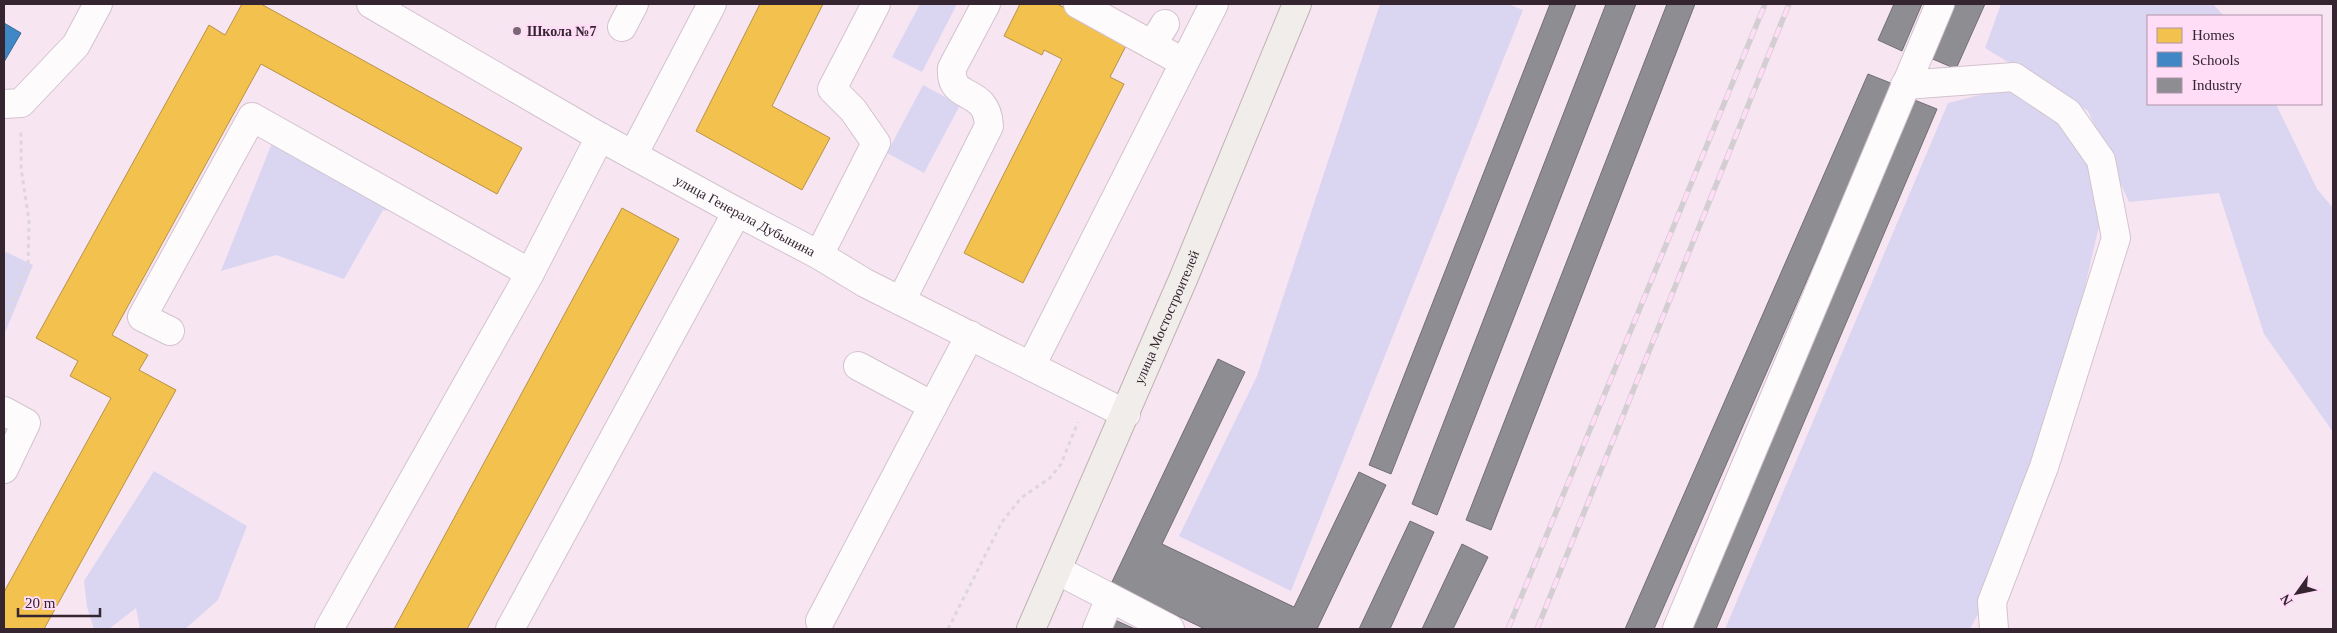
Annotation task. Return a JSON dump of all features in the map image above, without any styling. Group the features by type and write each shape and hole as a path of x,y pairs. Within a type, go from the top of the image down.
{"main road":[{"name":"улица Мостостроителей","path":"1031,629 1126,414 1296,4"}],"street":[{"path":"13,104 76,45 98,4"},
{"name":"улица Генерала Дубынина","path":"371,4 600,137 737,212 819,254 865,283 1126,414"},
{"path":"633,155 712,4"},
{"path":"819,254 876,143 853,110 832,89 876,4"},
{"path":"901,301 989,126 989,113 980,100 959,89 951,79 952,68 986,4"},
{"path":"1078,4 1159,34 1183,62"},
{"path":"1031,366 1214,4"},
{"path":"1677,629 1940,4"},
{"path":"1905,85 2014,77 2068,113 2102,160 2116,238 2044,467 1992,602 1994,629"},
{"path":"170,331 142,317 252,117 530,273"},
{"path":"329,629 530,273 600,137"},
{"path":"510,629 737,212"},
{"path":"820,621 970,335"},
{"path":"858,366 933,406"},
{"path":"4,411 26,423 4,469"},
{"path":"1058,570 1170,629"},
{"path":"1096,629 1110,598"}],"path":[{"path":"4,322 28,266 30,221 13,104"},
{"path":"948,629 1002,522 1022,498 1050,478 1061,464 1089,395"}],"shaded area":[{"path":"920,4 957,4 922,72 892,57"},
{"path":"1380,4 1508,4 1523,10 1291,591 1179,536 1257,376"},
{"path":"2001,4 2213,4 2223,15 2147,15 2147,105 2276,105 2317,189 2333,208 2333,432 2264,334 2219,193 2129,202 2088,111 1985,48"},
{"path":"2027,83 2112,170 2061,390 1987,597 1970,629 1725,629 1948,103"},
{"path":"923,85 960,105 924,173 887,153"},
{"path":"282,118 423,214 383,210 344,279 276,255 221,271"},
{"path":"6,252 33,265 4,335 4,255"},
{"path":"154,471 247,526 218,600 185,629 140,629 136,608 109,629 94,629 87,607 84,581"}],"building: Homes":[{"path":"242,4 261,4 522,148 497,194 261,64 112,335 148,355 139,370 176,390 44,629 4,629 4,592 111,398 70,376 78,361 36,338 209,25 225,35"},
{"path":"760,4 823,4 772,106 830,138 802,190 696,131"},
{"path":"1020,4 1057,4 1129,40 1110,77 1124,84 1023,283 964,253 1062,59 1044,50 1042,55 1004,36"},
{"path":"622,208 679,239 467,629 394,629"}],"building: Schools":[{"path":"4,23 21,33 4,62"}],"building: Industry":[{"path":"1550,4 1576,4 1391,474 1369,465"},
{"path":"1606,4 1636,4 1437,515 1412,504"},
{"path":"1667,4 1695,4 1491,530 1466,520"},
{"path":"1894,4 1922,4 1902,51 1878,40"},
{"path":"1951,4 1985,4 1956,69 1928,57"},
{"path":"1868,74 1893,84 1654,629 1625,629"},
{"path":"1912,99 1937,109 1716,629 1686,629"},
{"path":"1218,359 1245,372 1162,544 1294,607 1359,472 1386,485 1317,629 1205,629 1111,584"},
{"path":"1410,521 1434,532 1390,629 1359,629"},
{"path":"1462,544 1488,557 1453,629 1422,629"},
{"path":"1115,620 1135,629 1110,629"}],"railway":[{"path":"1508,629 1765,4"},
{"path":"1537,629 1789,4"}],"place":[{"name":"Школа №7","path":"517,31"}]}
